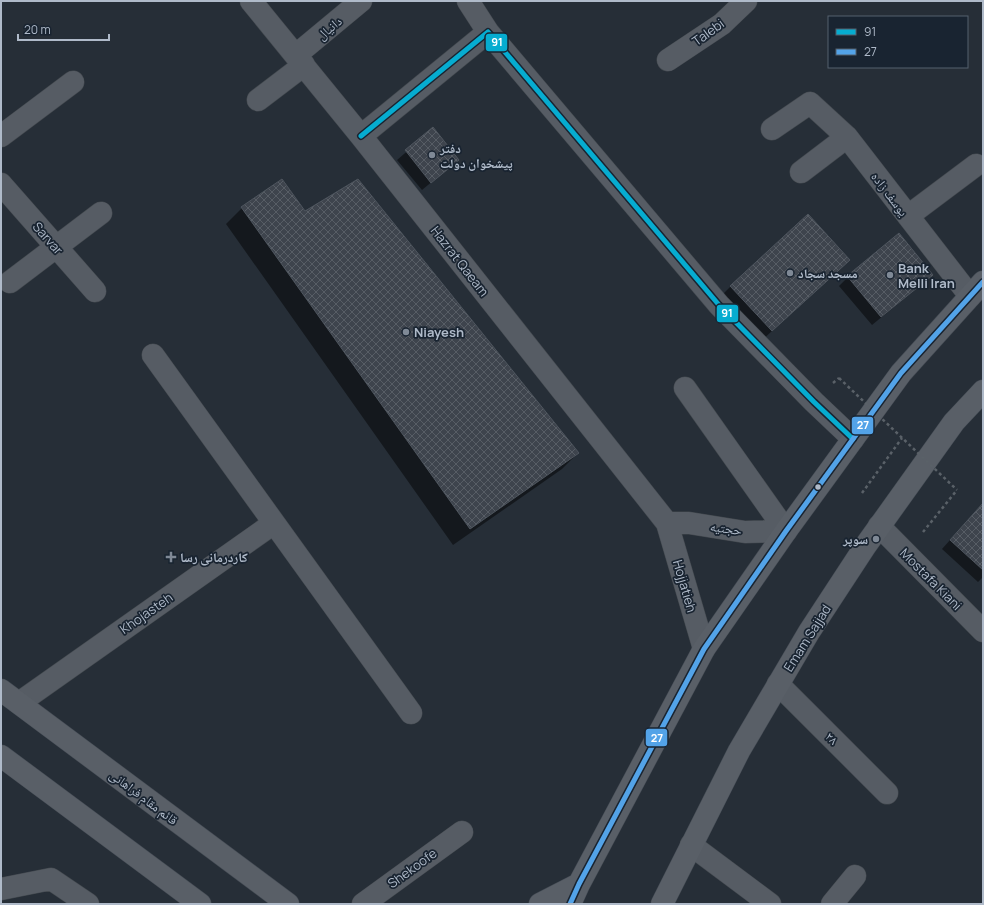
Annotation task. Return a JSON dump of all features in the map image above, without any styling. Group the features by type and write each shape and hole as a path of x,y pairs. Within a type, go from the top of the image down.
{"main road":[{"path":"570,904 579,884 704,649 786,531 901,373 977,289"},
{"name":"Emam Sajjad","path":"662,904 738,751 809,632 879,526 954,422 983,391"},
{"name":"قائم مقام فراهانی","path":"1,690 288,904"},
{"path":"1,756 200,904"},
{"path":"540,904 579,884"}],"street":[{"name":"Hazrat Qaeam","path":"250,1 361,136 667,523"},
{"name":"دانیال","path":"258,100 361,1"},
{"path":"468,1 488,32 719,305 814,402 853,439"},
{"name":"Talebi","path":"668,60 722,24 746,1"},
{"path":"361,136 488,32"},
{"path":"1,136 73,82"},
{"name":"یوسف زاده","path":"772,129 810,103 847,137 908,216 977,289"},
{"path":"800,172 847,137"},
{"path":"908,216 976,165"},
{"name":"Sarvar","path":"1,184 95,291"},
{"path":"10,282 102,213"},
{"path":"153,355 411,713"},
{"path":"685,388 786,531"},
{"name":"Khojasteh","path":"19,703 274,523"},
{"name":"حجتیه","path":"667,523 689,523 745,532 786,531"},
{"name":"Hojjatieh","path":"667,523 704,649"},
{"name":"Mostafa Kiani","path":"879,526 983,631"},
{"name":"۲۸","path":"778,684 887,793"},
{"name":"Shekoofe","path":"363,904 462,832"},
{"path":"691,845 770,904"},
{"path":"832,904 855,876"},
{"path":"1,889 51,879 80,902"}],"path":[{"path":"839,378 957,490 905,553"},
{"path":"862,493 902,438"}],"building":[{"name":"دفتر پیشخوان دولت","path":"433,127 459,160 431,183 405,150"},
{"name":"Niayesh","path":"282,179 305,211 358,179 579,453 470,529 241,207"},
{"name":"مسجد سجاد","path":"808,214 850,260 772,331 730,286"},
{"name":"Bank Melli Iran","path":"899,233 933,275 881,317 847,276"},
{"path":"983,503 983,570 950,540"}],"transit line":[{"name":"91","path":"361,136 488,32 719,305 814,402 853,439"},
{"name":"27","path":"570,904 579,884 704,649 786,531 901,373 983,282"}],"place":[{"name":"دفتر پیشخوان دولت","path":"432,155"},
{"name":"مسجد سجاد","path":"790,273"},
{"name":"Bank Melli Iran","path":"890,275"},
{"name":"Niayesh","path":"406,332"},
{"name":"سوپر","path":"876,539"},
{"name":"کاردرمانی رسا","path":"171,557"}]}
